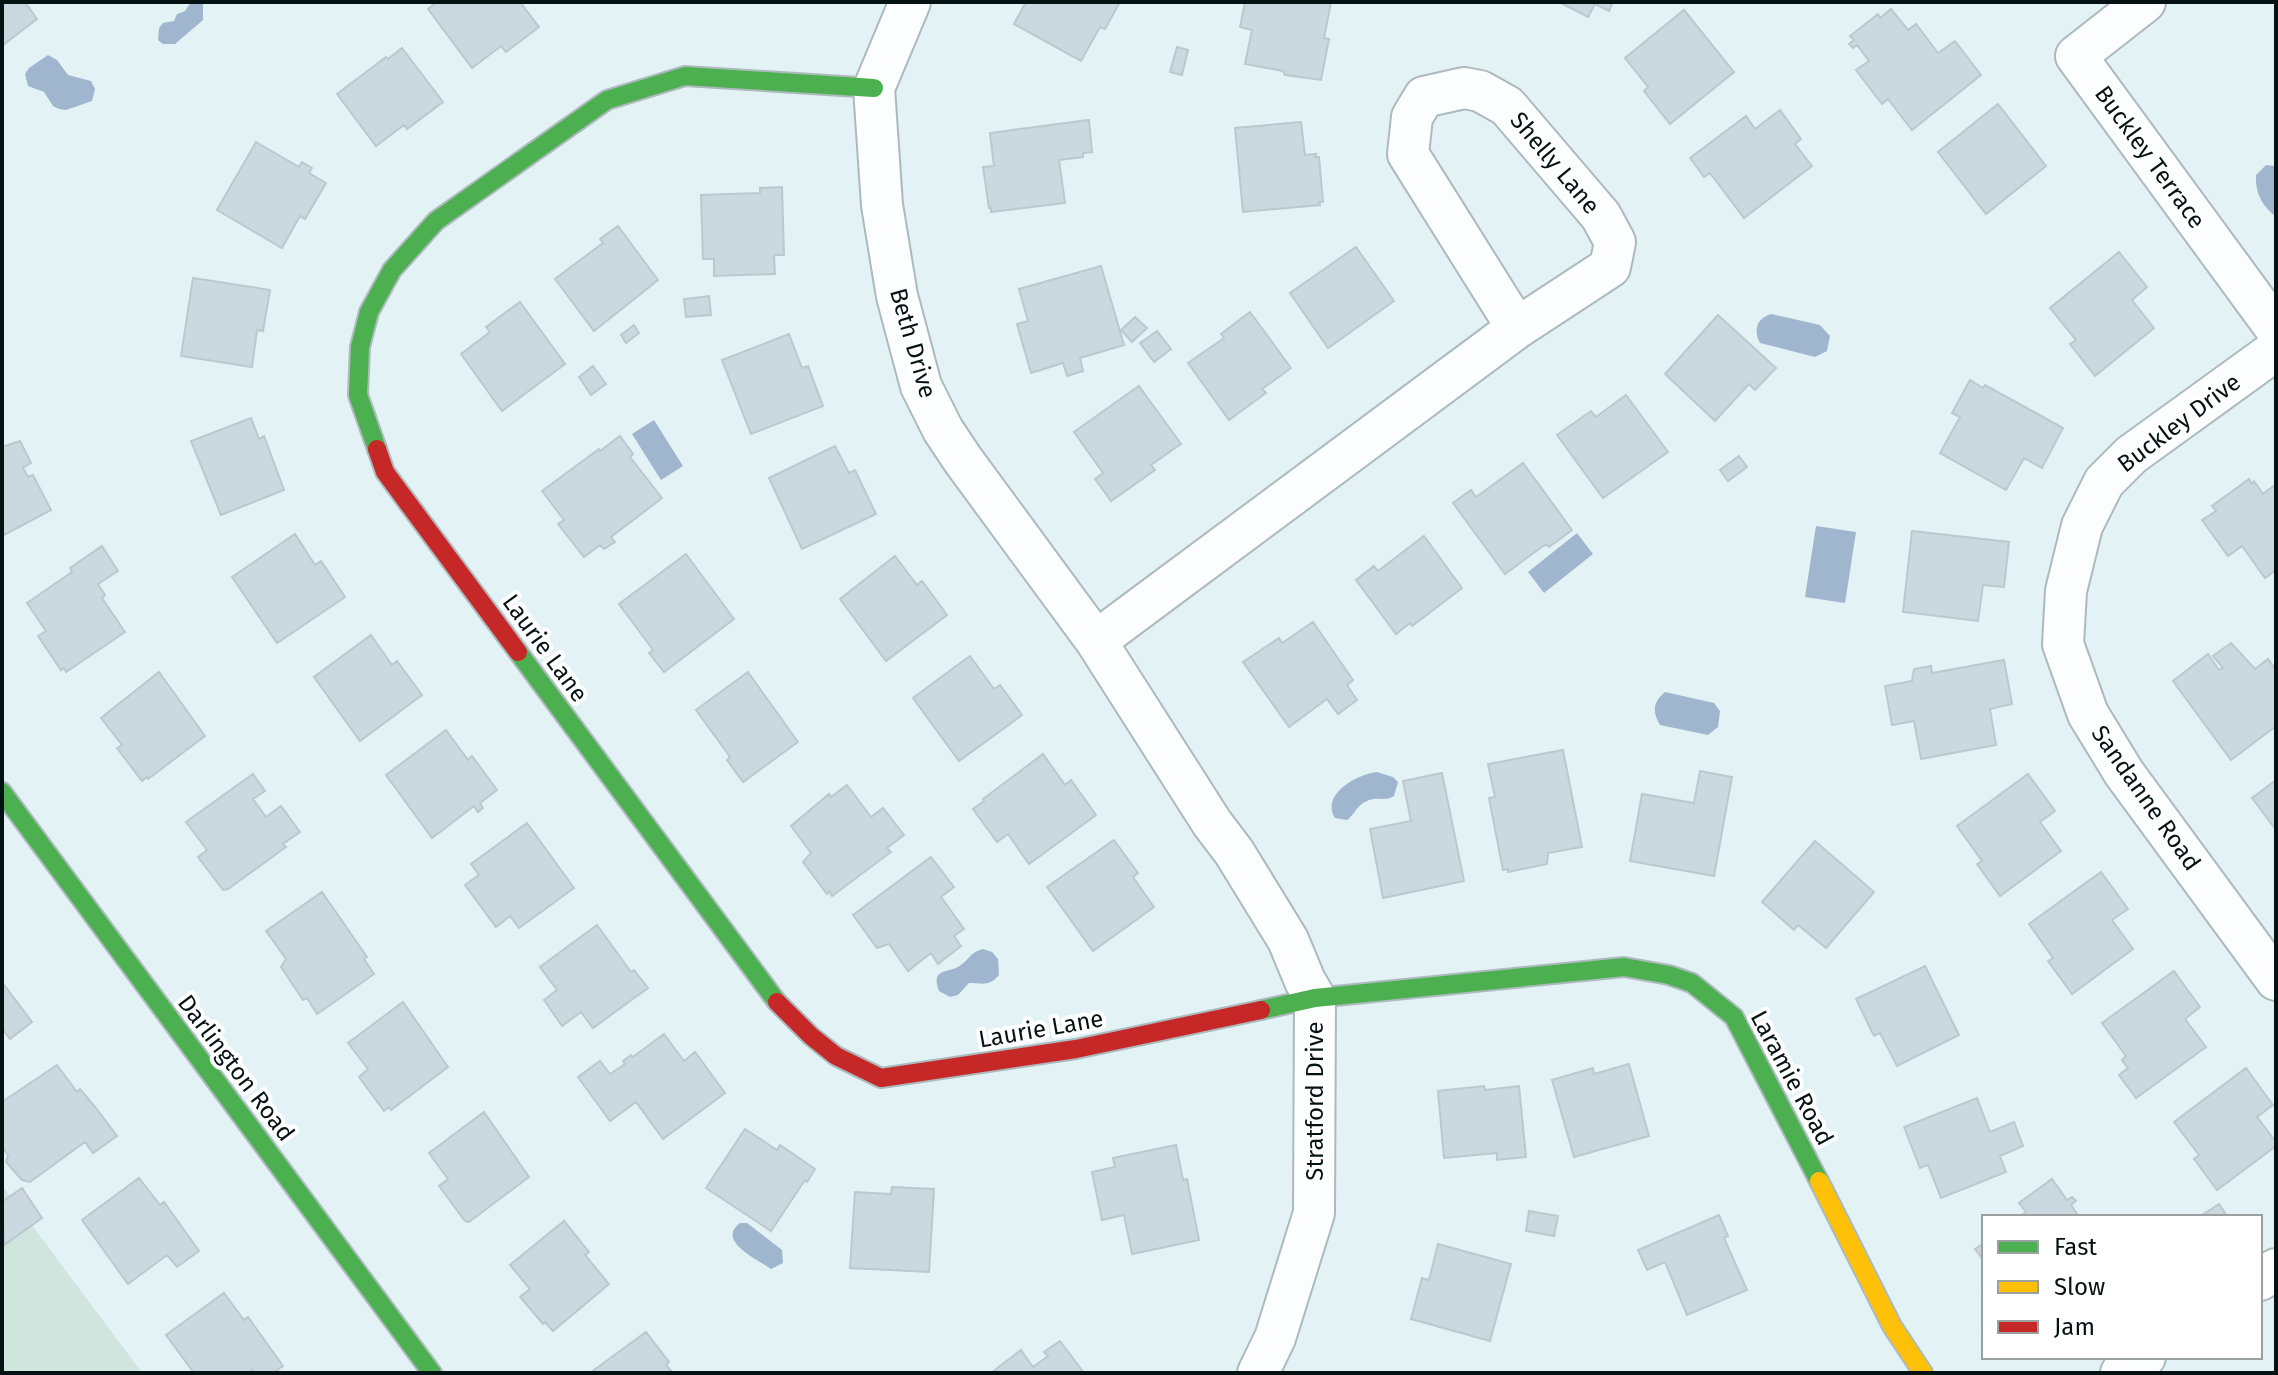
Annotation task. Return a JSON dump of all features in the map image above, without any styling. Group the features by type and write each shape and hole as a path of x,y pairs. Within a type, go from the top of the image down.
{"street":[{"name":"Beth Drive","path":"910,2 874,88 882,205 897,296 921,386 943,430 963,460 1096,641"},
{"name":"Buckley Terrace","path":"2145,2 2076,56 2276,329"},
{"name":"Laurie Lane","path":"874,88 685,76 607,100 436,221 392,270 369,312 360,347 358,395 385,472 776,1001 816,1043 855,1070 881,1078 1076,1049 1315,998"},
{"name":"Shelly Lane","path":"1096,641 1517,328 1610,267 1615,242 1601,216 1507,106 1480,91 1464,88 1424,97 1412,117 1408,154 1517,328"},
{"name":"Buckley Drive","path":"2065,596 2082,526 2104,482 2131,455 2276,350"},
{"name":"Sandanne Road","path":"2065,596 2063,644 2088,714 2124,773 2276,980"},
{"name":"Stratford Drive","path":"1096,641 1288,940 1315,998 1314,1213 1275,1338 1258,1373"},
{"name":"Darlington Road","path":"2,792 432,1373"},
{"name":"Laramie Road","path":"1315,998 1624,967 1669,975 1692,983 1734,1017 1773,1087 1892,1326 1923,1373"},
{"path":"2121,1373 2142,1359"}],"green space":[{"path":"2,1185 142,1373 2,1373"}],"water":[{"path":"191,2 203,4 203,20 175,44 163,44 158,40 159,28 163,23 174,21 177,14 185,11"},
{"path":"48,55 57,60 68,75 91,81 95,89 92,101 66,110 59,109 53,106 44,92 28,86 25,74"},
{"path":"2266,165 2276,166 2276,217 2263,204 2257,188 2256,175"},
{"path":"1771,314 1820,325 1830,336 1827,351 1815,357 1760,343 1758,325 1762,318"},
{"path":"654,420 683,466 661,480 632,434"},
{"path":"1816,526 1856,532 1845,603 1805,597"},
{"path":"1577,533 1593,554 1544,593 1528,572"},
{"path":"1665,692 1714,703 1720,711 1718,727 1708,735 1660,725 1655,707"},
{"path":"1377,772 1398,782 1394,796 1364,803 1347,820 1335,818 1332,809 1337,793 1351,781"},
{"path":"983,949 992,952 998,959 999,975 995,979 985,984 969,983 958,995 950,997 939,991 937,978 942,972 956,968"},
{"path":"740,1223 747,1223 782,1250 783,1263 771,1269 741,1249 733,1236"}],"building":[{"path":"2,2 25,2 37,19 3,45"},
{"path":"437,2 520,2 539,27 506,52 501,46 472,68 428,9"},
{"path":"1026,2 1120,2 1105,29 1100,27 1081,61 1014,24"},
{"path":"1245,2 1331,2 1324,38 1329,39 1321,80 1285,75 1283,71 1245,64 1252,30 1240,27"},
{"path":"1559,2 1613,2 1609,11 1595,4 1588,17"},
{"path":"1891,9 1908,30 1916,24 1938,53 1955,41 1981,75 1912,130 1888,99 1882,104 1856,70 1869,61 1857,45 1853,48 1849,44 1854,40 1850,36 1878,14 1880,18"},
{"path":"1684,10 1734,72 1670,124 1644,91 1648,87 1625,58"},
{"path":"1177,47 1188,50 1182,75 1170,72"},
{"path":"402,48 443,102 407,129 404,125 376,146 337,94"},
{"path":"1998,104 2046,166 1986,214 1938,152"},
{"path":"1780,110 1801,139 1795,144 1812,166 1744,218 1710,173 1704,177 1690,158 1746,116 1755,129"},
{"path":"1089,120 1092,152 1083,153 1083,157 1059,160 1065,203 991,212 983,167 994,166 990,133"},
{"path":"1301,122 1305,155 1316,154 1315,157 1319,157 1323,202 1319,202 1320,205 1243,212 1235,128"},
{"path":"256,142 299,167 302,162 312,168 309,173 326,183 305,219 300,216 282,248 217,210"},
{"path":"782,187 784,255 774,255 775,274 714,276 714,259 703,259 701,195 760,193 760,188"},
{"path":"618,226 658,280 594,331 555,279 603,243 600,239"},
{"path":"1356,247 1394,301 1328,348 1290,293"},
{"path":"2119,252 2147,287 2132,300 2154,328 2095,376 2070,344 2076,340 2050,308"},
{"path":"1101,266 1124,345 1080,358 1083,371 1067,376 1063,363 1031,373 1017,324 1028,321 1019,289"},
{"path":"193,278 270,290 263,331 257,330 252,367 181,356"},
{"path":"709,296 711,315 686,317 684,299"},
{"path":"520,302 565,364 502,411 461,354 490,332 486,327"},
{"path":"1250,312 1291,368 1262,389 1266,393 1229,420 1188,363 1224,338 1221,334"},
{"path":"1718,315 1776,368 1755,390 1749,384 1715,421 1665,374"},
{"path":"1135,317 1147,328 1132,342 1121,330"},
{"path":"634,325 639,333 626,343 621,335"},
{"path":"1157,331 1171,349 1154,362 1140,343"},
{"path":"789,334 802,368 808,366 823,406 751,434 722,360"},
{"path":"593,366 606,384 591,395 579,377"},
{"path":"1970,380 1983,388 1985,385 2063,428 2042,468 2024,458 2006,490 1940,453 1960,417 1952,413"},
{"path":"1139,386 1181,444 1151,465 1155,470 1111,501 1095,479 1103,473 1074,432"},
{"path":"1626,395 1668,452 1603,498 1557,435 1591,411 1596,417"},
{"path":"251,418 259,439 264,436 284,490 221,515 191,441"},
{"path":"620,436 633,454 630,457 662,498 611,537 615,542 604,549 600,545 584,557 558,524 564,520 542,491"},
{"path":"20,441 31,463 23,468 28,477 33,475 51,510 2,536 2,447"},
{"path":"835,446 849,473 855,470 876,514 802,549 769,478"},
{"path":"1739,456 1747,467 1728,481 1720,470"},
{"path":"1523,463 1572,530 1549,547 1546,544 1505,574 1453,503 1471,490 1476,497"},
{"path":"2249,479 2263,494 2276,484 2276,570 2265,578 2242,546 2228,556 2202,520 2216,511 2212,506"},
{"path":"1912,531 2009,542 2004,587 1983,585 1978,621 1903,612"},
{"path":"295,534 315,565 321,561 345,597 277,643 232,577"},
{"path":"1424,536 1462,588 1412,626 1410,623 1396,634 1356,580 1374,566 1378,571"},
{"path":"102,546 118,571 98,584 105,595 102,598 125,632 66,672 64,668 61,670 38,636 46,631 27,603 72,572 70,568"},
{"path":"686,554 734,619 664,672 649,653 653,650 619,604"},
{"path":"895,556 917,585 922,581 947,615 886,661 840,599"},
{"path":"1313,622 1353,680 1347,685 1357,700 1338,714 1327,699 1289,727 1243,662 1279,638 1282,643"},
{"path":"371,635 392,665 397,661 422,695 360,741 314,677"},
{"path":"2231,643 2255,669 2268,659 2276,670 2276,726 2231,760 2173,681 2208,654 2219,670 2223,668 2213,656"},
{"path":"970,656 994,689 1000,685 1022,715 959,761 913,698"},
{"path":"2004,660 2012,704 1990,709 1996,745 1921,759 1914,721 1892,725 1885,686 1912,681 1914,669 1931,666 1932,673"},
{"path":"159,672 205,736 142,781 117,748 122,745 101,718"},
{"path":"748,672 798,742 743,782 727,760 730,757 696,710"},
{"path":"446,730 468,760 472,756 497,790 480,803 483,808 478,812 474,806 432,838 386,775"},
{"path":"1563,750 1582,847 1548,853 1547,864 1508,872 1508,869 1503,870 1489,798 1495,797 1488,764"},
{"path":"1043,754 1065,785 1071,780 1096,815 1029,864 1008,834 997,842 973,809"},
{"path":"1700,771 1732,777 1714,876 1630,861 1642,794 1694,803"},
{"path":"1442,773 1464,881 1383,898 1370,829 1411,821 1403,781"},
{"path":"253,774 265,791 253,799 266,817 281,806 300,832 283,844 286,847 223,890 198,857 207,850 186,822"},
{"path":"2028,774 2055,811 2040,822 2061,851 2000,896 1977,864 1982,861 1957,826"},
{"path":"2276,780 2276,830 2252,798"},
{"path":"847,785 871,817 883,808 904,835 887,848 891,852 832,896 829,891 827,894 803,862 811,853 791,826 829,794 831,797"},
{"path":"527,823 574,888 519,928 510,916 496,927 465,885 479,875 471,864"},
{"path":"1114,840 1138,873 1133,877 1154,907 1093,951 1047,887"},
{"path":"1815,841 1874,892 1826,948 1798,925 1794,930 1762,902"},
{"path":"931,857 954,887 941,897 964,929 954,936 961,946 938,964 931,953 908,971 889,944 877,948 853,915"},
{"path":"2101,872 2128,909 2112,920 2133,949 2072,994 2048,961 2053,958 2029,924"},
{"path":"322,892 367,957 364,959 374,974 317,1014 307,998 303,1000 281,967 286,959 266,931"},
{"path":"597,925 631,972 634,970 648,988 593,1028 581,1012 562,1026 544,1000 557,990 540,967"},
{"path":"1925,966 1959,1035 1897,1066 1880,1033 1874,1036 1856,999"},
{"path":"2174,971 2200,1007 2185,1019 2206,1047 2136,1098 2119,1075 2128,1068 2122,1060 2126,1056 2102,1023"},
{"path":"2,982 32,1022 10,1039 2,1028"},
{"path":"403,1002 448,1067 391,1110 389,1107 384,1111 359,1077 368,1069 348,1043"},
{"path":"664,1034 684,1061 695,1052 725,1093 663,1139 636,1102 610,1121 578,1077 600,1061 610,1074 625,1064 623,1061 631,1055 633,1057"},
{"path":"1629,1064 1649,1136 1574,1157 1552,1080 1593,1068 1594,1074"},
{"path":"57,1065 117,1136 93,1153 85,1142 30,1182 22,1180 6,1162 8,1155 2,1147 2,1102"},
{"path":"2246,1068 2273,1105 2257,1117 2276,1146 2217,1190 2194,1159 2199,1155 2174,1122"},
{"path":"1484,1086 1485,1090 1519,1086 1526,1157 1497,1160 1497,1153 1444,1158 1438,1091"},
{"path":"1977,1098 1990,1132 2014,1122 2023,1146 2000,1156 2006,1172 1941,1198 1928,1165 1920,1168 1904,1127"},
{"path":"484,1112 529,1177 469,1222 465,1221 439,1186 448,1179 429,1153"},
{"path":"745,1129 777,1150 780,1145 815,1169 771,1231 706,1188"},
{"path":"1176,1145 1183,1180 1187,1179 1199,1240 1132,1254 1124,1215 1102,1220 1092,1172 1115,1167 1113,1158"},
{"path":"139,1178 160,1205 164,1202 199,1251 177,1267 167,1255 128,1284 82,1220"},
{"path":"2052,1179 2067,1200 2072,1197 2076,1201 2071,1205 2078,1215 2022,1215 2026,1212 2019,1203"},
{"path":"892,1187 934,1189 929,1272 850,1268 855,1192 891,1194"},
{"path":"22,1188 42,1218 4,1245 2,1202"},
{"path":"2219,1204 2227,1215 2202,1215"},
{"path":"1529,1211 1558,1216 1554,1236 1526,1231"},
{"path":"1719,1215 1728,1236 1724,1238 1747,1290 1687,1315 1665,1262 1647,1270 1638,1250"},
{"path":"564,1221 589,1252 585,1255 609,1284 553,1331 520,1297 530,1289 510,1265"},
{"path":"1438,1244 1511,1264 1490,1341 1411,1319 1422,1278 1429,1280"},
{"path":"1982,1244 1982,1258 1975,1249"},
{"path":"224,1293 244,1320 248,1317 283,1366 273,1373 254,1373 252,1370 248,1373 194,1373 166,1335"},
{"path":"646,1332 669,1362 666,1365 673,1373 590,1373"},
{"path":"1060,1341 1084,1373 991,1373 1021,1350 1033,1367 1048,1356 1044,1352"}],"traffic: fast":[{"path":"377,449 358,395 360,347 369,312 392,270 436,221 607,100 685,76 874,88"},
{"path":"518,652 777,1002"},
{"path":"2,792 432,1373"},
{"path":"1261,1010 1315,998 1624,967 1669,975 1692,983 1734,1017 1819,1181"}],"traffic: slow":[{"path":"1819,1181 1892,1326 1923,1373"}],"traffic: jam":[{"path":"377,449 385,472 518,652"},
{"path":"777,1002 836,1056 881,1078 1076,1049 1261,1010"}]}
